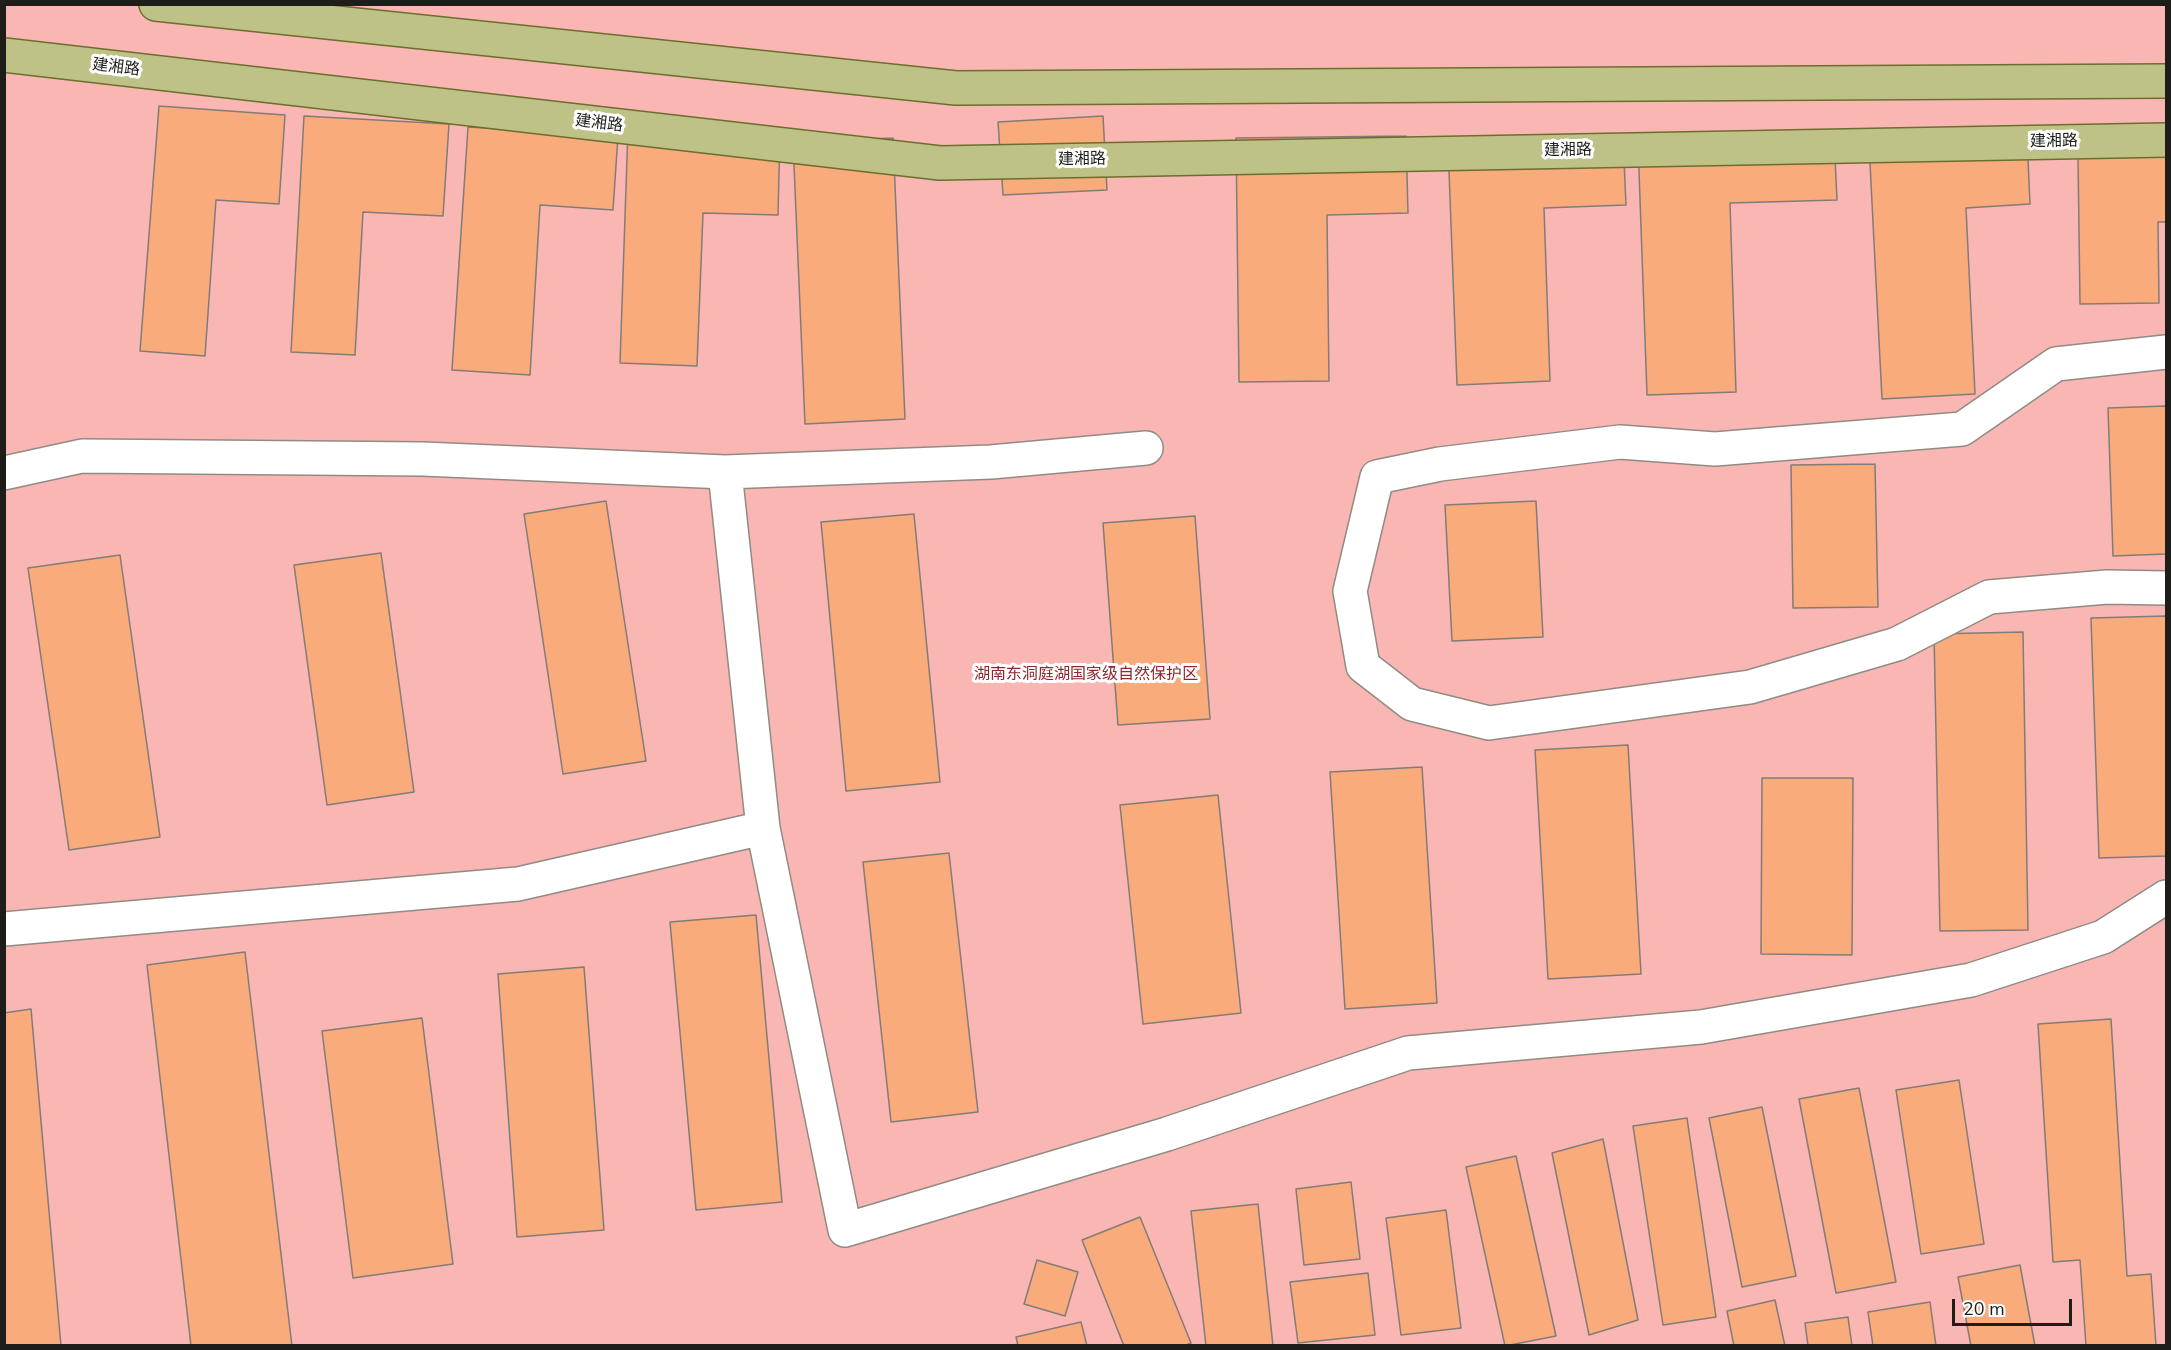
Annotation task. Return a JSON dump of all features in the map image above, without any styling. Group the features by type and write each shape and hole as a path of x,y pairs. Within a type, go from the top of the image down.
{"main road":[{"path":"156,4 956,88 2166,81"},
{"name":"建湘路","path":"4,55 940,163 2166,140"}],"street":[{"path":"2166,352 2056,364 1962,429 1715,449 1620,442 1440,464 1377,477 1350,591 1364,666 1412,704 1489,723 1750,687 1897,644 1989,597 2107,587 2166,588"},
{"path":"4,473 82,456 423,459 725,471 991,462 1146,448"},
{"path":"725,471 763,828 845,1230 1167,1134 1408,1053 1701,1027 1971,980 2103,937 2166,897"},
{"path":"4,929 518,884 763,828"}],"green space":[{"name":"湖南东洞庭湖国家级自然保护区","path":"5,5 2166,5 2166,1345 5,1346"}],"building":[{"path":"159,106 285,115 279,204 216,200 205,356 140,351"},
{"path":"304,116 449,124 443,216 363,212 355,355 291,352"},
{"path":"1103,116 1107,190 1003,195 998,122"},
{"path":"468,127 618,136 613,210 540,205 530,375 452,370"},
{"path":"628,129 780,134 778,215 703,213 697,366 620,363"},
{"path":"1406,136 1408,213 1327,215 1329,381 1239,382 1236,138"},
{"path":"2027,136 2030,204 1966,208 1975,394 1882,399 1869,144"},
{"path":"1623,137 1626,205 1544,208 1550,381 1457,385 1448,144"},
{"path":"1834,137 1837,200 1730,203 1736,392 1647,395 1638,143"},
{"path":"893,138 905,419 805,424 793,142"},
{"path":"2166,157 2166,222 2158,222 2159,303 2080,304 2078,158"},
{"path":"2166,406 2166,554 2113,556 2108,408"},
{"path":"1875,464 1878,607 1793,608 1791,465"},
{"path":"606,501 646,761 563,774 524,514"},
{"path":"1536,501 1543,637 1452,641 1445,505"},
{"path":"914,514 940,782 846,791 821,522"},
{"path":"1195,516 1210,719 1118,725 1103,523"},
{"path":"381,553 414,792 327,805 294,565"},
{"path":"120,555 160,837 69,850 28,568"},
{"path":"2166,616 2166,856 2099,858 2091,618"},
{"path":"2023,632 2028,930 1940,931 1934,634"},
{"path":"1628,745 1641,974 1548,979 1535,750"},
{"path":"1422,767 1437,1003 1345,1009 1330,772"},
{"path":"1762,778 1853,778 1852,955 1761,954"},
{"path":"1218,795 1241,1013 1143,1024 1120,805"},
{"path":"949,853 978,1112 891,1122 863,862"},
{"path":"756,915 782,1202 696,1210 670,922"},
{"path":"245,952 292,1346 191,1346 147,965"},
{"path":"584,967 604,1230 517,1237 498,974"},
{"path":"31,1009 61,1346 4,1346 4,1013"},
{"path":"422,1018 453,1264 353,1278 322,1031"},
{"path":"2111,1019 2127,1276 2151,1274 2156,1346 2086,1346 2080,1260 2053,1262 2038,1024"},
{"path":"1959,1080 1984,1244 1921,1254 1896,1090"},
{"path":"1859,1088 1896,1282 1836,1293 1799,1099"},
{"path":"1762,1107 1796,1276 1742,1287 1709,1118"},
{"path":"1687,1118 1716,1317 1663,1325 1633,1126"},
{"path":"1603,1139 1638,1320 1589,1335 1552,1153"},
{"path":"1516,1156 1556,1336 1505,1346 1466,1167"},
{"path":"1351,1182 1360,1259 1304,1265 1296,1189"},
{"path":"1258,1204 1273,1346 1206,1346 1191,1211"},
{"path":"1446,1210 1461,1328 1401,1335 1386,1218"},
{"path":"1140,1217 1191,1343 1184,1346 1124,1346 1082,1240"},
{"path":"1037,1260 1078,1272 1065,1316 1024,1304"},
{"path":"2020,1265 2035,1346 1971,1346 1958,1277"},
{"path":"1368,1273 1375,1335 1298,1343 1290,1282"},
{"path":"1775,1300 1785,1346 1734,1346 1727,1311"},
{"path":"1930,1302 1936,1346 1873,1346 1868,1312"},
{"path":"1848,1317 1852,1346 1808,1346 1805,1323"},
{"path":"1081,1322 1087,1346 1018,1346 1016,1337"}]}
